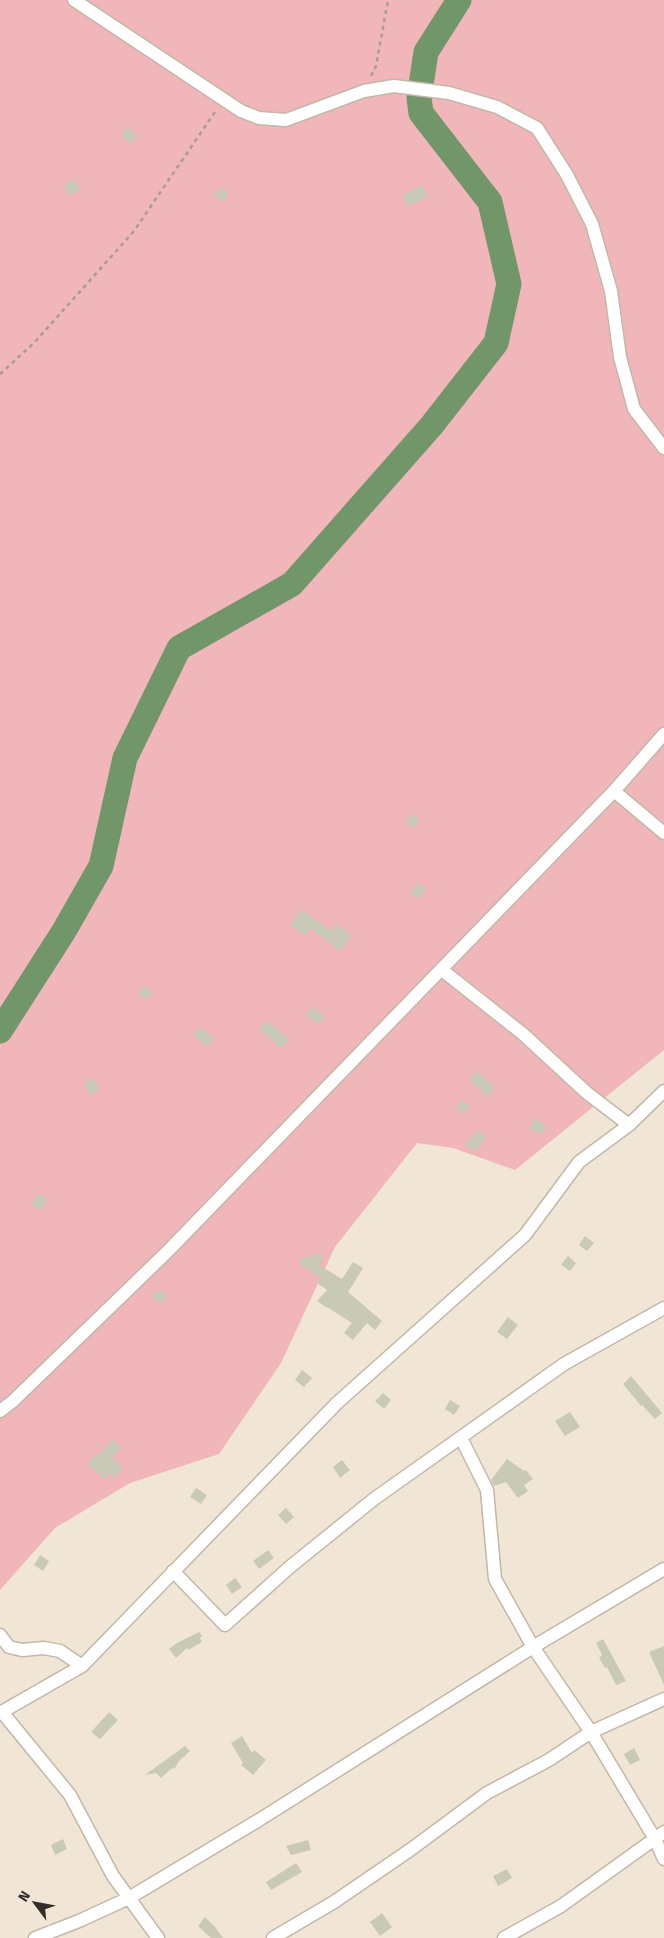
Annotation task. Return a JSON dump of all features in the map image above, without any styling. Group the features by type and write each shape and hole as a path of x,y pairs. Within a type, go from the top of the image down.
{"street":[{"path":"74,0 241,111 260,118 286,120 364,92 394,86 431,90 497,107 537,128 567,175 592,224 611,291 620,357 634,409 664,448"},
{"path":"0,1411 168,1251 614,791 664,734"},
{"path":"614,791 664,833"},
{"path":"442,970 523,1034 588,1093 629,1125"},
{"path":"158,1938 113,1876 70,1795 1,1712 82,1666 173,1571 252,1493 337,1403 525,1235 579,1162 629,1125 664,1091"},
{"path":"173,1571 225,1625 291,1566 374,1500 564,1364 664,1308"},
{"path":"461,1438 487,1490 495,1579 533,1647 660,1836 664,1859"},
{"path":"35,1938 79,1921 129,1898 259,1820 533,1647 664,1569"},
{"path":"0,1635 9,1647 22,1650 44,1648 60,1651 82,1666"},
{"path":"273,1938 334,1902 487,1793 549,1760 591,1732 664,1699"},
{"path":"504,1938 561,1906 660,1836"}],"path":[{"path":"364,92 376,66 388,0"},
{"path":"0,374 34,343 134,231 225,99"}],"shaded area":[{"path":"0,0 664,0 664,1050 515,1170 453,1148 417,1143 335,1247 281,1363 219,1454 130,1483 55,1528 0,1590"}],"building":[{"path":"127,127 138,135 131,144 121,136"},
{"path":"75,179 80,190 69,196 64,185"},
{"path":"422,185 428,197 408,206 402,195"},
{"path":"222,187 229,195 221,202 213,194"},
{"path":"411,813 420,819 414,828 405,822"},
{"path":"418,883 426,889 419,899 410,893"},
{"path":"301,909 331,931 336,924 352,936 340,951 310,928 305,936 290,925"},
{"path":"144,986 153,992 147,1000 138,995"},
{"path":"312,1007 325,1016 318,1024 305,1015"},
{"path":"267,1020 289,1039 281,1048 259,1029"},
{"path":"201,1027 214,1039 207,1047 193,1035"},
{"path":"477,1071 495,1088 487,1097 469,1079"},
{"path":"92,1078 100,1088 92,1095 84,1085"},
{"path":"461,1100 470,1106 464,1114 455,1108"},
{"path":"535,1118 546,1126 540,1135 529,1128"},
{"path":"478,1130 487,1138 474,1152 465,1144"},
{"path":"38,1193 48,1199 41,1210 31,1204"},
{"path":"585,1236 594,1243 587,1251 579,1245"},
{"path":"314,1252 323,1258 319,1265 342,1279 353,1262 363,1268 348,1292 382,1321 375,1330 367,1323 353,1340 344,1333 352,1323 317,1301 327,1290 317,1283 321,1278 299,1264 304,1256 310,1259"},
{"path":"568,1256 576,1263 570,1271 561,1265"},
{"path":"158,1289 168,1295 162,1304 152,1298"},
{"path":"508,1317 518,1325 507,1339 497,1332"},
{"path":"302,1370 312,1378 304,1387 295,1380"},
{"path":"631,1376 662,1413 655,1419 641,1406 623,1384"},
{"path":"383,1393 391,1400 384,1409 375,1401"},
{"path":"450,1400 460,1406 454,1415 445,1409"},
{"path":"570,1412 580,1427 565,1436 555,1421"},
{"path":"112,1440 121,1447 112,1458 123,1468 115,1478 110,1473 105,1479 87,1464 97,1453 99,1455"},
{"path":"507,1459 524,1471 526,1470 533,1479 524,1485 528,1491 518,1498 506,1482 494,1486 491,1480"},
{"path":"342,1460 350,1470 340,1478 333,1467"},
{"path":"196,1488 207,1495 201,1504 190,1497"},
{"path":"286,1508 294,1517 286,1524 278,1515"},
{"path":"268,1550 274,1558 259,1569 253,1561"},
{"path":"40,1555 49,1561 43,1571 34,1565"},
{"path":"235,1578 242,1587 232,1594 226,1585"},
{"path":"199,1632 202,1636 200,1638 202,1642 188,1650 187,1648 176,1658 169,1649"},
{"path":"603,1639 626,1681 616,1685 607,1667 605,1668 599,1658 602,1655 596,1643"},
{"path":"664,1646 664,1685 649,1652"},
{"path":"109,1712 118,1720 100,1739 91,1732"},
{"path":"242,1736 252,1753 254,1750 266,1760 253,1775 241,1765 243,1763 231,1743"},
{"path":"185,1746 190,1751 178,1762 175,1768 171,1769 161,1778 156,1773 145,1775"},
{"path":"634,1748 640,1760 630,1765 624,1754"},
{"path":"63,1839 67,1849 55,1855 51,1845"},
{"path":"308,1840 311,1850 291,1855 286,1846"},
{"path":"296,1863 302,1872 271,1890 266,1882"},
{"path":"507,1869 512,1878 498,1886 493,1876"},
{"path":"382,1913 392,1927 380,1936 370,1922"},
{"path":"205,1917 223,1938 211,1938 198,1926"}],"waterway":[{"path":"0,1031 64,931 101,866 125,758 179,648 292,584 432,425 496,343 509,284 490,202 421,113 419,98 426,52 459,0"}]}
